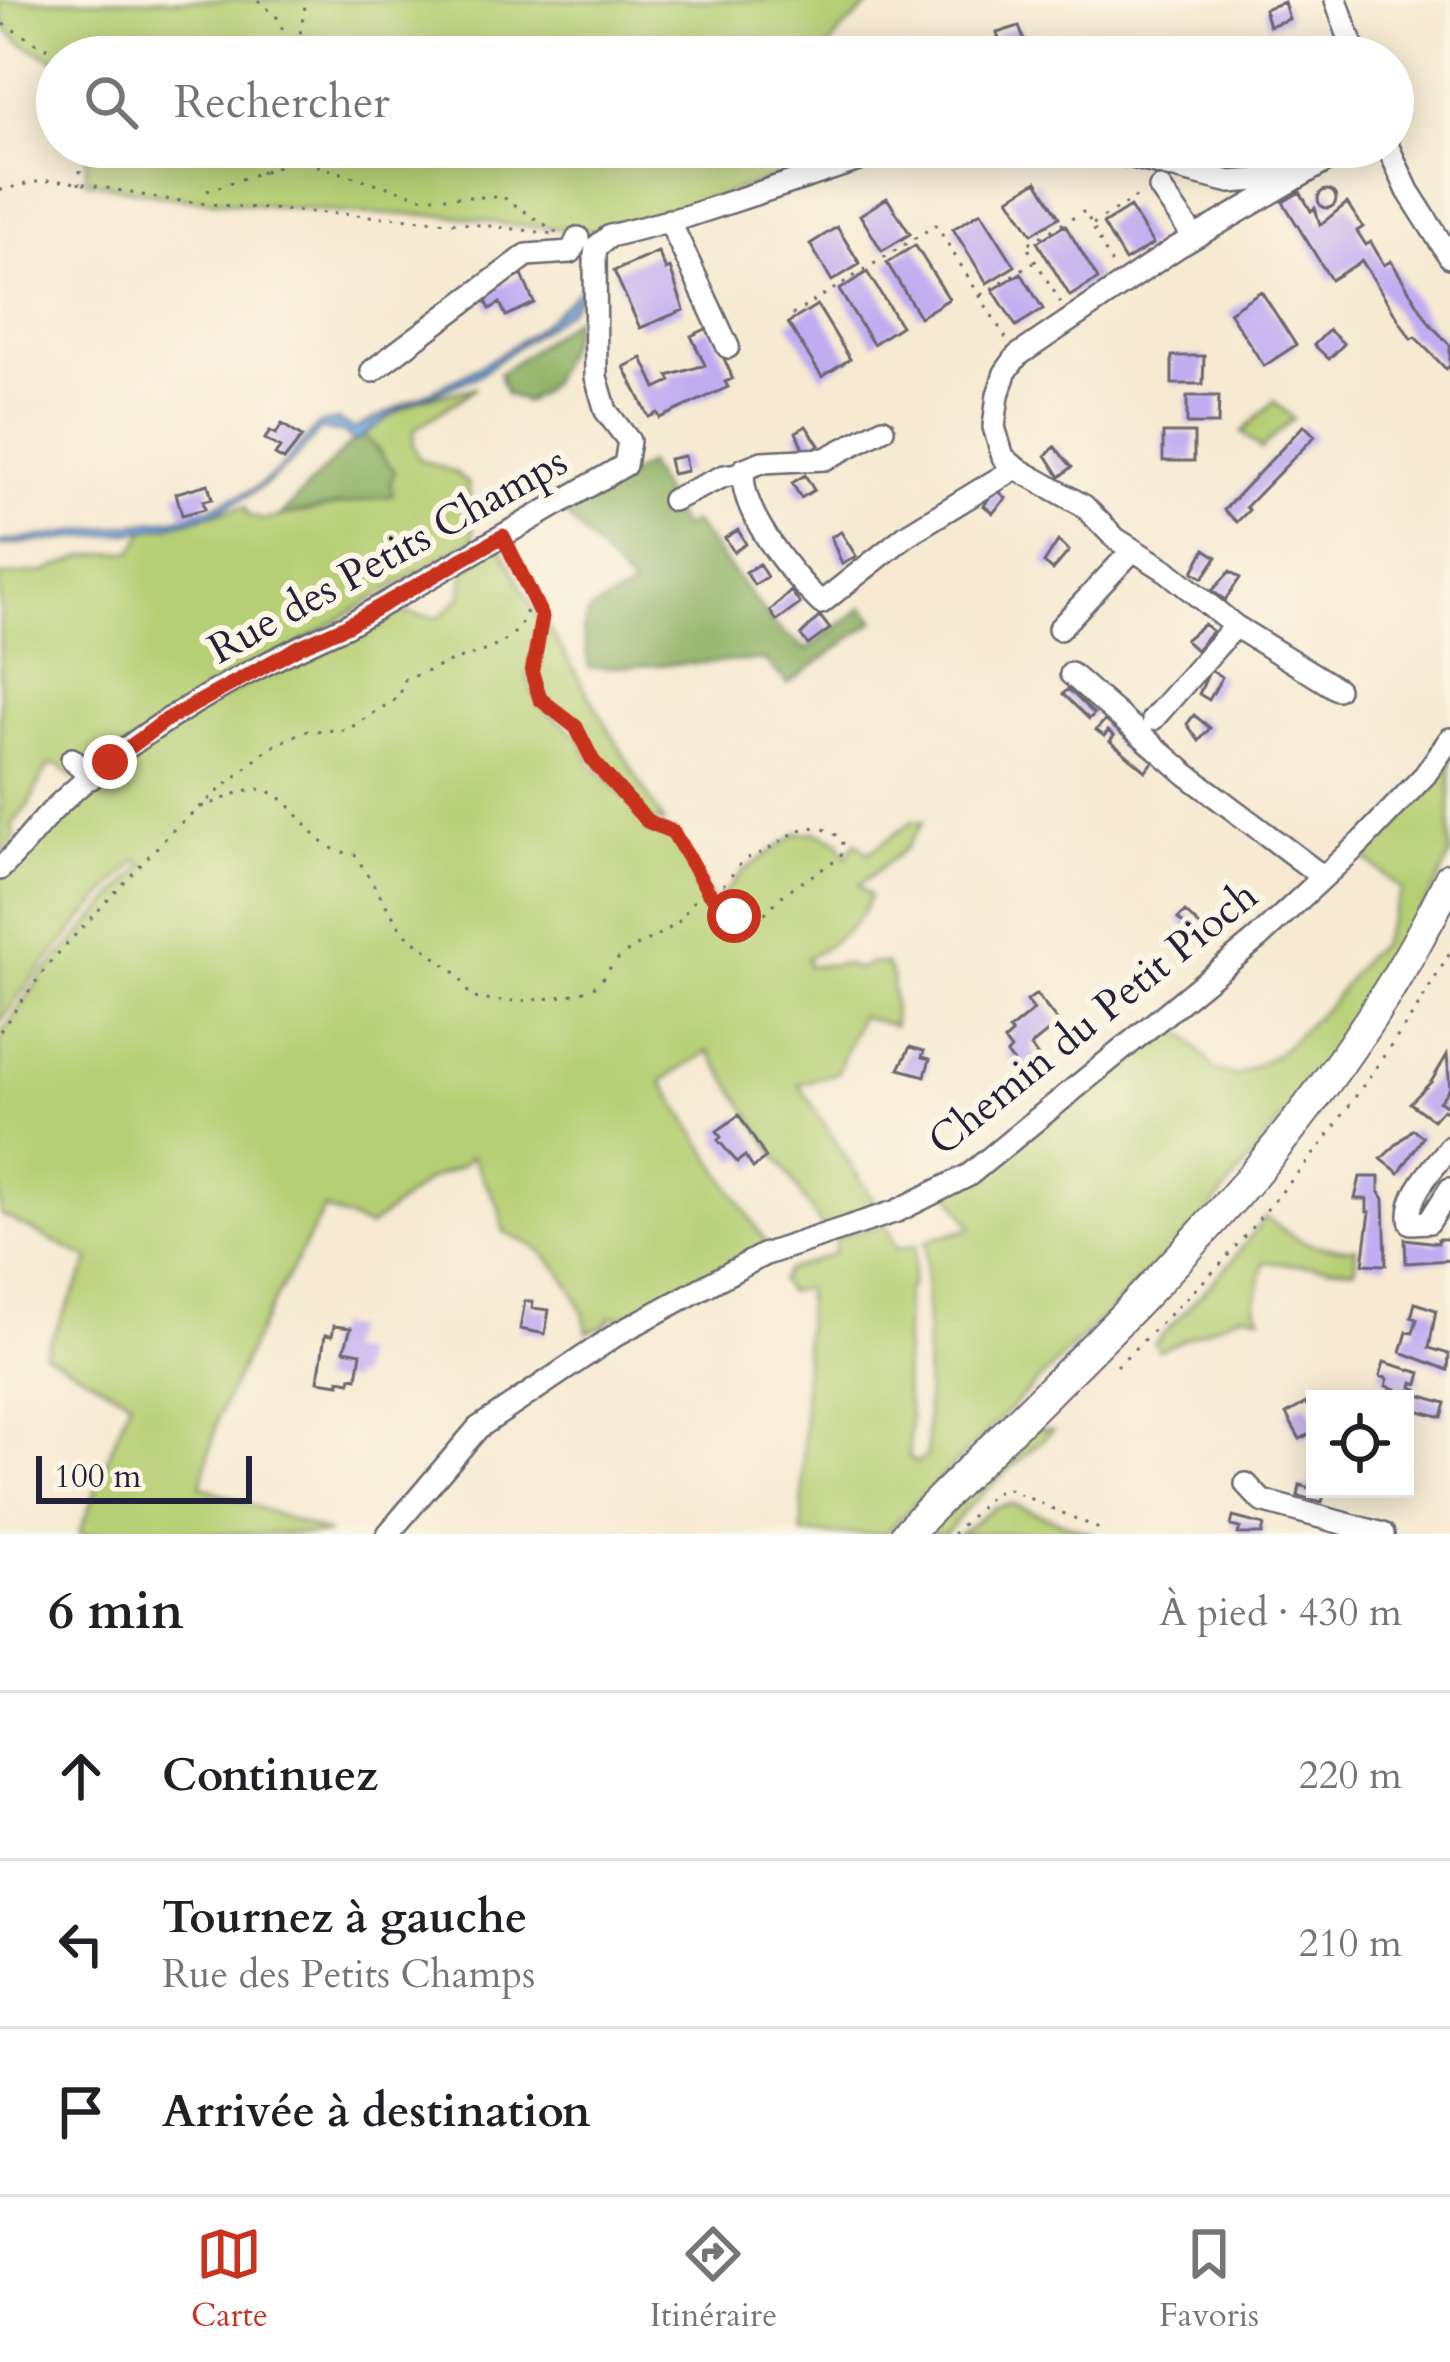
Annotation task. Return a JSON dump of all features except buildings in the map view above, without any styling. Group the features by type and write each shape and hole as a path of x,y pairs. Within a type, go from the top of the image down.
{"highway":[{"path":"906,1534 1198,1241 1268,1161 1352,1050 1425,931 1450,878"}],"street":[{"path":"1336,0 1349,36"},
{"path":"728,347 669,220 834,168"},
{"path":"1175,168 1230,182 1297,168"},
{"path":"1315,168 1194,237 1017,356 1005,373 994,427 1003,457 1016,468 1084,506 1132,551 1167,571 1235,626 1337,688"},
{"path":"1398,168 1450,256"},
{"path":"1150,191 1194,237"},
{"name":"Rue des Petits Champs","path":"0,869 56,807 166,720 346,626 626,465 629,441 606,412 596,377 596,247 610,236 669,220"},
{"path":"372,371 527,254 572,252 570,237"},
{"path":"674,500 762,462 825,459 883,429"},
{"path":"743,473 755,522 821,603 908,534 1016,468"},
{"path":"1059,629 1132,551"},
{"path":"1153,719 1235,626"},
{"path":"1070,674 1186,774 1323,878"},
{"name":"Chemin du Petit Pioch","path":"388,1534 478,1428 619,1333 764,1255 897,1210 969,1175 1257,939 1425,775 1450,739"},
{"path":"72,759 91,778"},
{"path":"1450,1147 1418,1191 1408,1212 1411,1223 1429,1222 1450,1189"},
{"path":"1246,1484 1262,1502 1383,1534"}],"path":[{"path":"258,0 280,20 286,36"},
{"path":"298,36 306,0"},
{"path":"3,24 36,42"},
{"path":"80,185 81,168"},
{"path":"261,172 263,168"},
{"path":"207,191 273,168"},
{"path":"325,168 421,197 503,197 570,237"},
{"path":"0,190 41,181 172,200 364,217 445,219 570,237"},
{"path":"1091,224 1150,191"},
{"path":"1071,320 1026,245 1084,211 1122,285"},
{"path":"792,315 936,226 1017,356"},
{"path":"980,296 1036,261"},
{"path":"201,807 253,790 276,797 334,851 354,853 402,931 458,975 471,997 486,1002 568,997 589,989 608,975 614,963 676,924 690,904 709,893 725,883 745,859 791,831 821,830 842,839 844,850 838,859 786,892 765,913 746,919 734,916 709,893 673,832 647,821 593,761 576,727 540,699 532,673 542,617 503,536"},
{"path":"0,1031 51,961 140,862 268,749 304,731 347,730 399,697 405,679 458,659 484,655 517,631 531,593"},
{"path":"1117,1366 1220,1265 1323,1142 1417,1010 1450,952"},
{"path":"953,1534 994,1493 1008,1489 1096,1528 1100,1534"}],"green space":[{"path":"0,0 875,0 837,36 36,36 36,51 9,33"},
{"path":"86,168 805,168 605,232 458,216 350,213 168,197 86,181"},
{"path":"575,318 549,385 526,402 506,394 499,374"},
{"path":"476,388 415,429 413,444 419,459 456,473 468,484 474,538 74,779 58,765 48,766 28,806 12,825 15,838 0,855 0,576 44,572 85,556 133,551 145,530 245,507 249,516 263,520 392,495 381,453 361,432 422,399"},
{"path":"1274,401 1293,418 1261,449 1242,432"},
{"path":"361,432 395,471 390,483 393,495 280,516"},
{"path":"647,464 682,528 693,522 775,626 807,650 863,607 875,621 788,684 765,660 589,668 583,630 590,611 633,588 564,513"},
{"path":"499,544 539,620 527,676 538,704 579,737 591,764 646,827 668,833 676,842 715,904 743,871 798,833 816,832 838,841 846,857 856,842 868,853 913,821 923,822 906,848 859,885 870,896 852,925 806,959 809,966 844,964 858,969 870,963 886,964 892,976 894,1026 860,1016 837,1073 799,1084 880,1211 824,1230 709,1051 662,1081 770,1249 626,1317 609,1317 609,1323 587,1332 577,1299 556,1266 539,1250 504,1232 499,1207 471,1156 461,1166 428,1180 369,1227 324,1209 219,1414 201,1486 329,1534 79,1534 130,1400 44,1353 90,1260 0,1214 0,1036 42,976 145,864 137,861 101,900 0,1022 0,875 60,811 178,722 382,609 438,618 461,597 465,569"},
{"path":"548,626 664,823 649,819 594,757 583,731 542,694 537,669"},
{"path":"1450,748 1450,855 1440,878 1358,1022 1207,1214 884,1534 802,1534 806,1288 787,1292 780,1281 787,1270 835,1253 836,1237 886,1225 896,1249 916,1245 912,1283 906,1293 904,1387 910,1415 909,1457 916,1463 927,1456 926,1241 972,1228 949,1191 1173,1020 1215,1070 1236,1076 1277,1054 1330,1004 1367,954 1379,946 1402,890 1358,852"},
{"path":"1265,1217 1307,1243 1356,1248 1355,1269 1264,1262 1255,1306 1260,1316 1243,1313 1159,1351 1154,1344 1232,1261"},
{"path":"1033,1429 1052,1431 945,1534 928,1534 998,1458"},
{"path":"1012,1504 1093,1534 959,1534 995,1507"}],"water":[{"path":"592,273 592,280 568,311 475,377 404,406 355,442 343,432 320,430 287,467 251,494 215,512 135,532 0,546 0,542 187,517 254,489 277,472 319,424 337,420 354,429 483,364 542,324"}],"route":[{"path":"110,762 166,720 346,626 503,536 542,617 532,673 540,699 576,727 593,761 647,821 673,832 709,893 734,916"}]}
